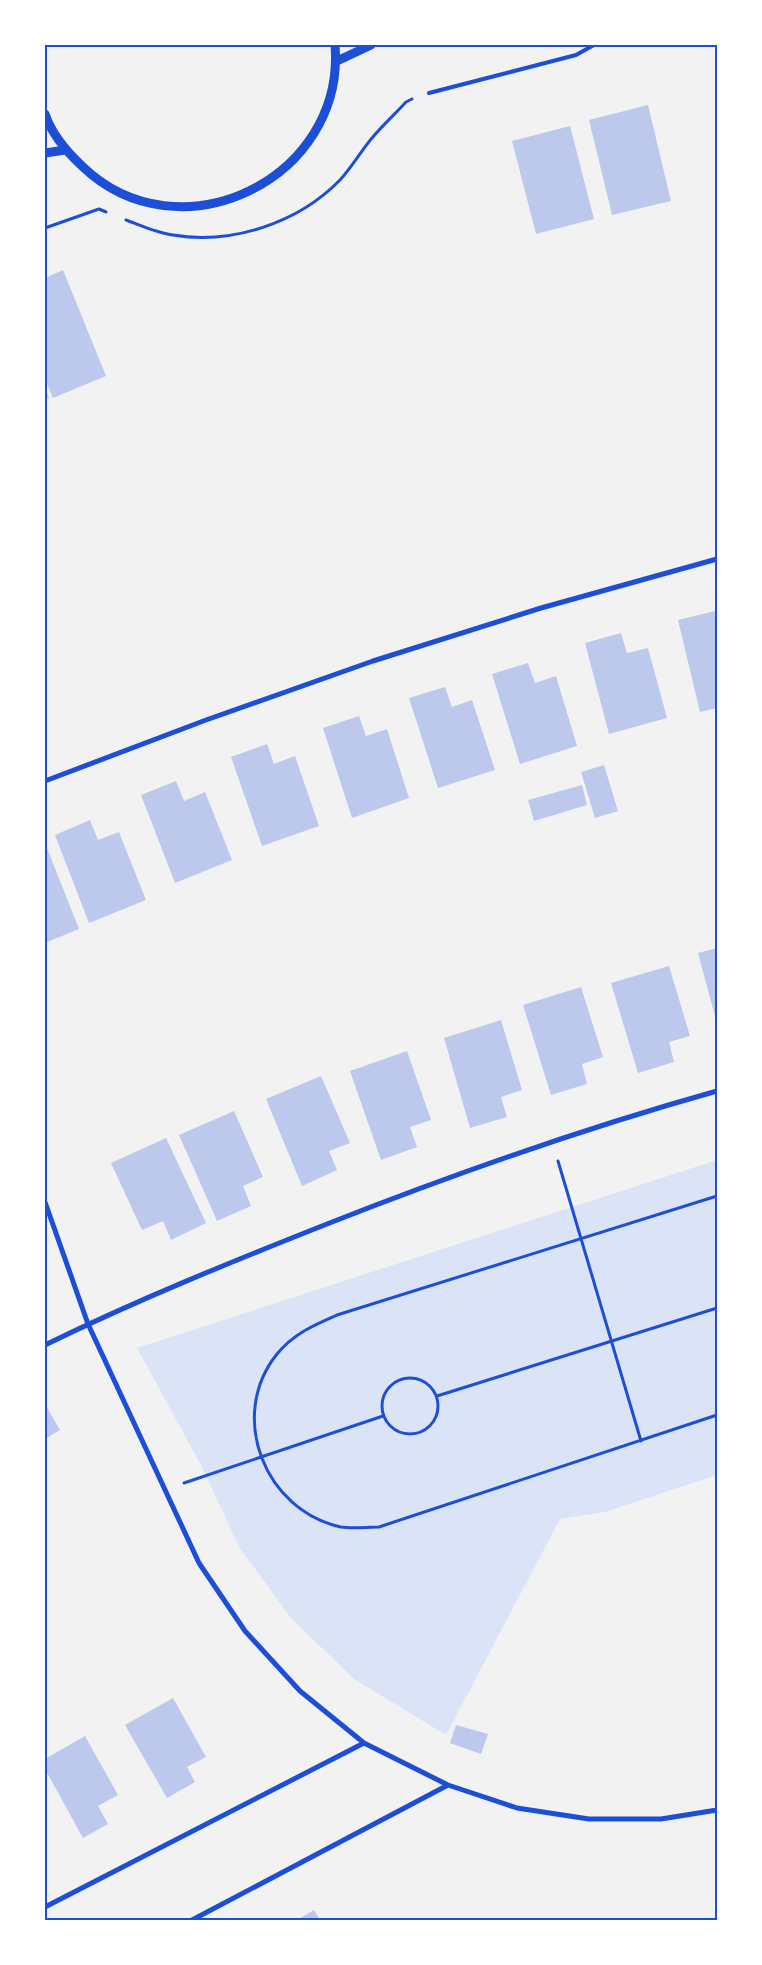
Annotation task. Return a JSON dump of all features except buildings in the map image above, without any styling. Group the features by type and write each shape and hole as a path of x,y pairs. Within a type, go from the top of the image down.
{"street":[{"path":"45,114 66,150 92,176 123,195 159,205 196,206 232,200 265,184 294,161 316,131 331,98 336,61 335,45"},
{"path":"336,61 371,45"},
{"path":"45,153 66,150"},
{"path":"45,781 206,720 373,661 541,608 717,559"},
{"path":"45,1345 88,1324 240,1258 396,1197 552,1142 717,1091"},
{"path":"45,1202 88,1324 199,1563 245,1631 300,1692 364,1743 448,1786 517,1808 589,1819 662,1819 717,1810"},
{"path":"45,1907 364,1743"},
{"path":"192,1920 448,1786"}],"lane":[{"path":"429,92 576,55 594,45"}],"path":[{"path":"552,1142 641,1441"},
{"path":"717,1196 336,1315 303,1330 276,1354 259,1386 253,1422 260,1457 278,1490 307,1514 342,1527 379,1527 717,1415"},
{"path":"437,1396 717,1308"},
{"path":"415,1378 429,1384 437,1396 438,1411 432,1425 420,1433 405,1434 391,1428 383,1416 381,1401 388,1388 400,1379 415,1378"},
{"path":"164,1489 383,1416"}],"shaded area":[{"path":"717,1160 717,1475 605,1512 560,1519 446,1735 354,1679 291,1618 239,1547 202,1467 137,1348"}]}
